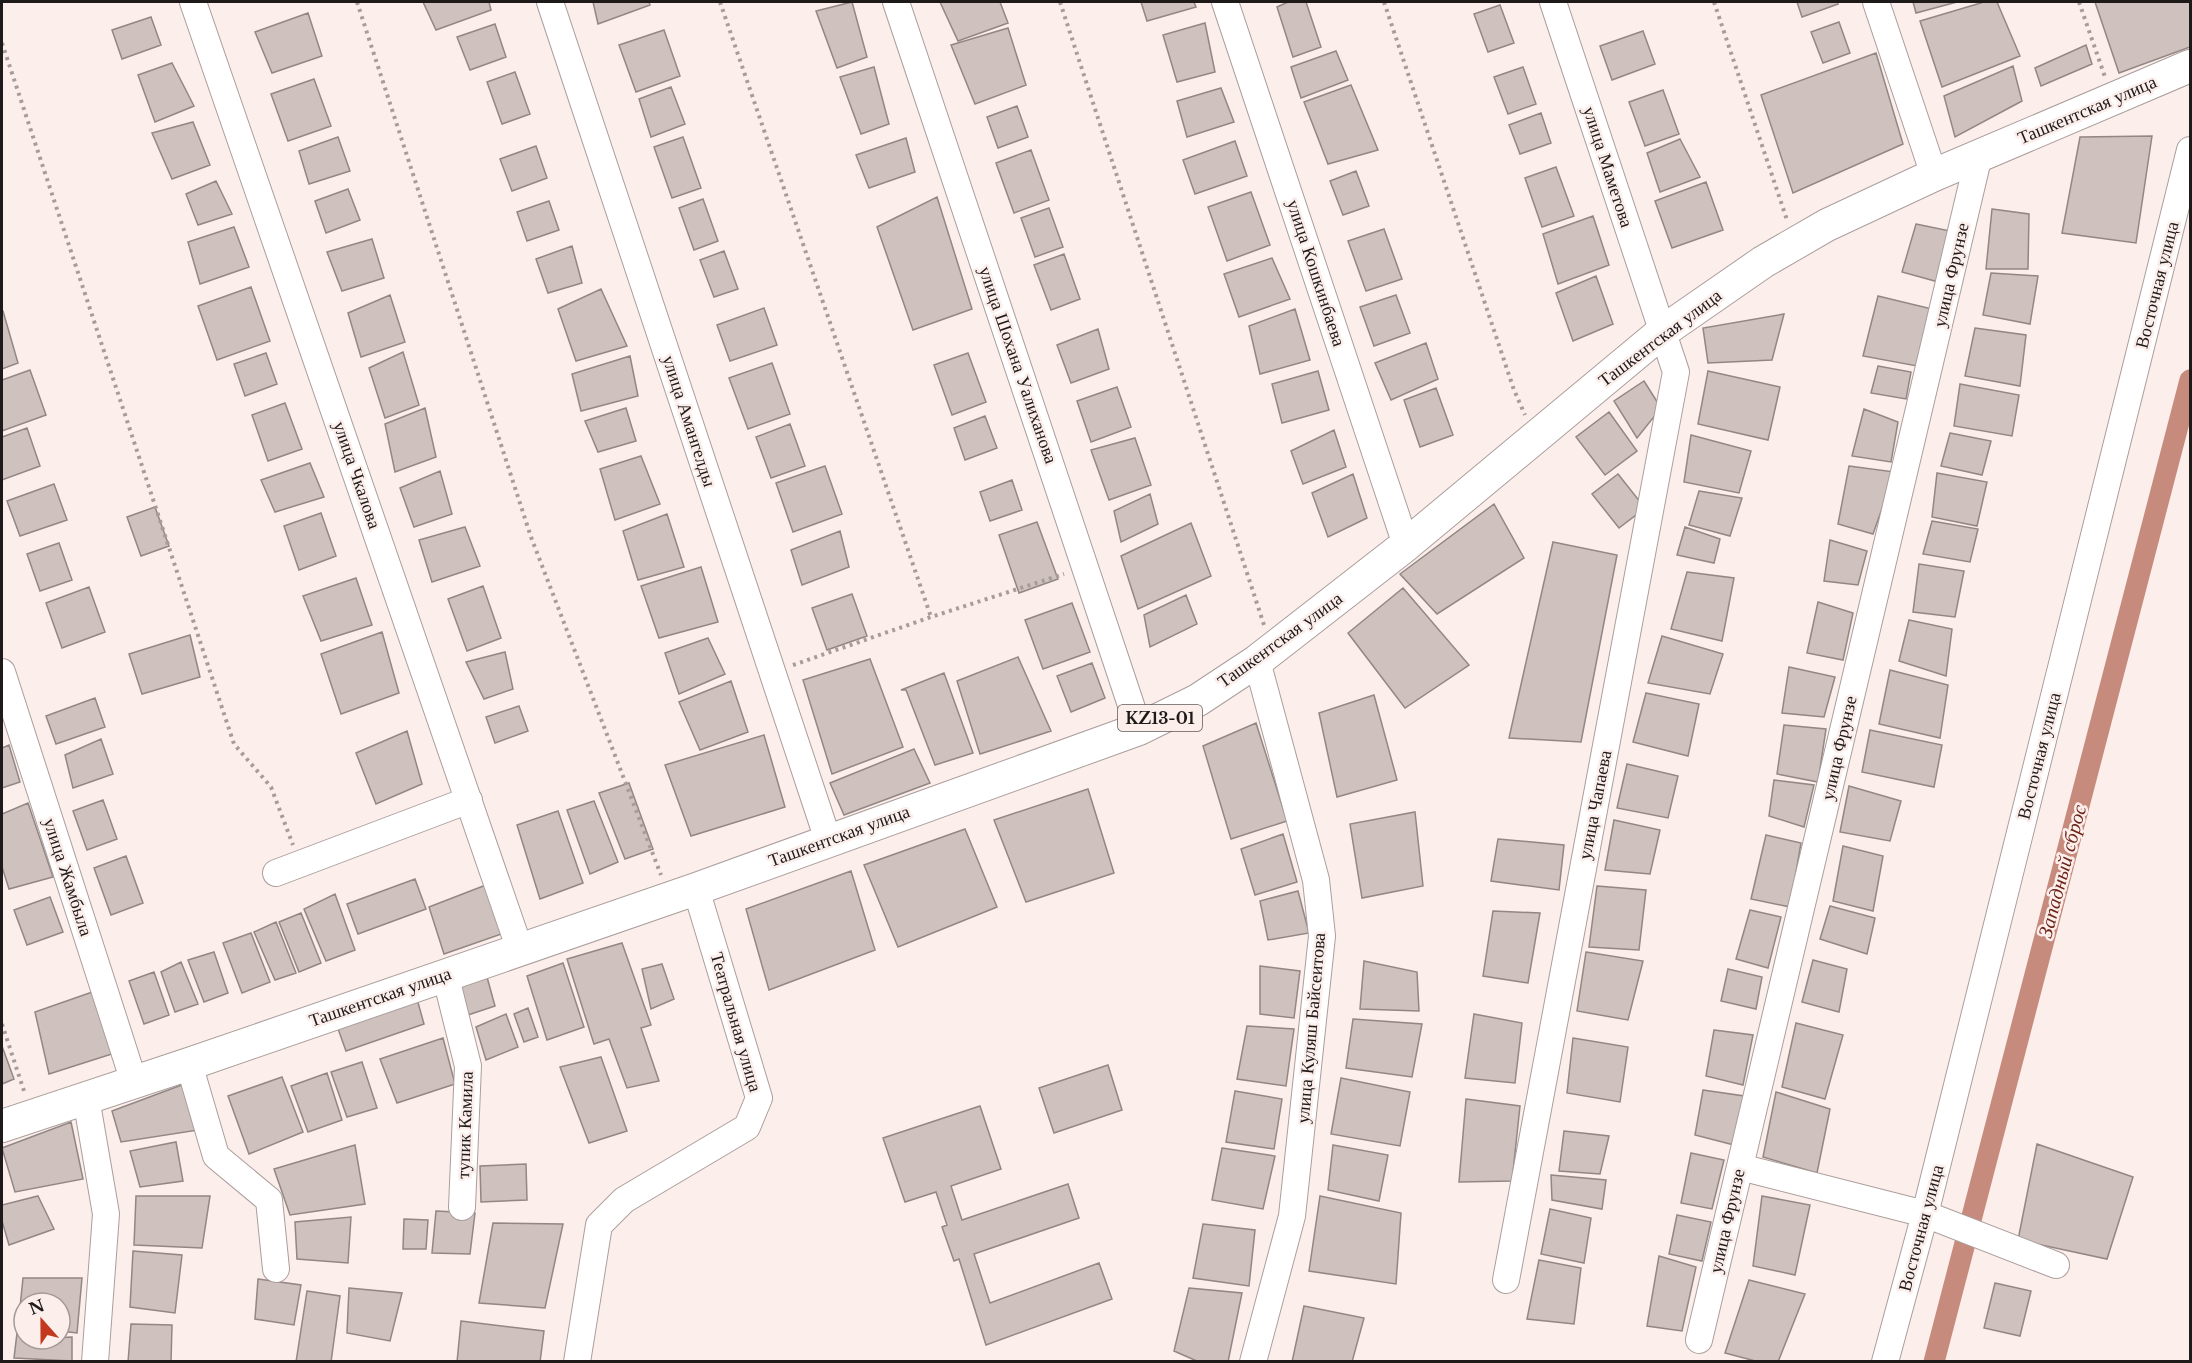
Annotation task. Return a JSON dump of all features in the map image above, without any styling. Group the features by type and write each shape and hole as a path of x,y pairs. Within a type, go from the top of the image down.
{"main road":[{"name":"Ташкентская улица","path":"2,1126 520,950 1139,729 1198,700 1264,655 1406,545 1662,332 1763,262 1827,225 1979,155 2190,66"}],"street":[{"name":"улица Чкалова","path":"193,2 520,950"},
{"name":"улица Амангелды","path":"550,2 828,840"},
{"name":"улица Шохана Уалиханова","path":"896,2 1139,729"},
{"name":"улица Кошкинбаева","path":"1225,2 1406,545"},
{"name":"улица Маметова","path":"1553,2 1662,332"},
{"path":"1876,2 1934,176"},
{"name":"Восточная улица","path":"1885,1362 1925,1214 2190,150"},
{"name":"улица Фрунзе","path":"1699,1340 1979,155"},
{"name":"улица Чапаева","path":"1506,1280 1677,372 1662,332"},
{"name":"улица Куляш Байсеитова","path":"1253,1362 1292,1216 1322,936 1316,880 1264,655"},
{"name":"улица Жамбыла","path":"2,672 134,1082"},
{"path":"276,873 469,800"},
{"name":"Театральная улица","path":"578,1362 598,1225 624,1200 747,1127 759,1098 683,893"},
{"name":"тупик Камила","path":"445,974 468,1066 462,1207"},
{"path":"189,1064 216,1156 269,1200 276,1269"},
{"path":"87,1098 106,1214 95,1362"},
{"path":"1740,1167 1925,1214 2056,1265"}],"path":[{"path":"357,2 531,537 683,893"},
{"path":"720,2 931,616"},
{"path":"1060,2 1264,655"},
{"path":"1384,2 1514,390 1535,438"},
{"path":"1714,2 1795,243"},
{"path":"2079,2 2113,100"},
{"path":"2,43 234,744 271,787 300,864"},
{"path":"772,672 931,616 1085,567"},
{"path":"2,1024 33,1116"}],"building":[{"path":"423,2 489,2 491,10 436,30"},
{"path":"593,2 649,2 650,5 598,24"},
{"path":"852,2 867,57 837,68 816,11"},
{"path":"940,2 1000,2 1008,23 958,41"},
{"path":"1141,2 1194,2 1196,7 1147,21"},
{"path":"1288,2 1306,2 1321,47 1293,57 1277,7"},
{"path":"1797,2 1837,2 1838,4 1802,17"},
{"path":"1913,2 1957,2 1916,13"},
{"path":"1984,2 1997,2 2020,56 1942,87 1920,21"},
{"path":"2095,2 2190,2 2190,47 2119,73"},
{"path":"1500,5 1514,43 1488,52 1474,14"},
{"path":"308,13 322,56 272,73 255,32"},
{"path":"151,17 161,45 122,59 112,30"},
{"path":"1839,22 1850,53 1823,63 1811,32"},
{"path":"1205,23 1215,72 1177,82 1163,35"},
{"path":"495,24 506,57 470,70 457,37"},
{"path":"1008,28 1026,85 975,104 951,45"},
{"path":"664,30 680,76 636,92 619,45"},
{"path":"1643,31 1655,64 1612,80 1600,46"},
{"path":"2086,45 2092,64 2041,86 2035,68"},
{"path":"1336,51 1348,80 1301,98 1291,67"},
{"path":"1876,53 1903,144 1793,193 1761,95"},
{"path":"172,63 194,106 155,122 138,75"},
{"path":"2013,66 2022,101 1955,137 1944,96"},
{"path":"874,67 889,124 861,134 840,77"},
{"path":"1523,67 1536,104 1508,114 1494,77"},
{"path":"515,72 530,114 502,124 487,82"},
{"path":"314,79 331,126 288,141 271,94"},
{"path":"1351,85 1378,150 1328,164 1304,102"},
{"path":"671,87 685,124 651,137 639,99"},
{"path":"1221,88 1234,122 1187,137 1177,101"},
{"path":"1663,90 1679,134 1645,146 1629,102"},
{"path":"1017,106 1028,137 998,148 987,117"},
{"path":"1541,113 1551,143 1520,154 1509,125"},
{"path":"193,122 210,165 172,179 152,133"},
{"path":"2152,136 2136,243 2062,233 2080,137"},
{"path":"338,137 350,171 309,184 299,151"},
{"path":"683,137 701,188 672,198 654,147"},
{"path":"906,138 915,172 869,188 856,155"},
{"path":"1680,139 1700,177 1660,192 1647,153"},
{"path":"1235,141 1247,176 1195,194 1183,160"},
{"path":"536,146 547,178 512,191 500,159"},
{"path":"1031,150 1049,200 1014,213 996,163"},
{"path":"1556,167 1574,216 1542,227 1525,178"},
{"path":"1356,171 1369,206 1343,215 1330,181"},
{"path":"216,181 232,214 198,225 186,194"},
{"path":"1706,182 1723,230 1672,248 1655,201"},
{"path":"348,189 360,220 326,233 315,201"},
{"path":"1251,192 1270,245 1227,261 1208,207"},
{"path":"937,197 972,309 913,330 877,227"},
{"path":"703,199 718,241 694,250 679,208"},
{"path":"549,201 559,230 527,241 517,212"},
{"path":"1049,208 1063,247 1035,257 1021,218"},
{"path":"1992,209 2029,214 2028,269 1986,269"},
{"path":"1593,216 1609,265 1558,284 1543,234"},
{"path":"1916,224 1955,232 1942,283 1902,272"},
{"path":"234,227 249,267 200,284 188,242"},
{"path":"1384,229 1402,279 1366,291 1348,241"},
{"path":"372,239 384,278 342,291 327,252"},
{"path":"572,246 582,283 548,293 536,259"},
{"path":"724,251 738,289 714,297 700,260"},
{"path":"1064,254 1080,299 1051,310 1034,265"},
{"path":"1272,258 1290,299 1239,317 1224,274"},
{"path":"1991,273 2038,276 2030,324 1983,315"},
{"path":"1596,276 1613,324 1573,341 1556,293"},
{"path":"251,287 270,341 217,360 198,306"},
{"path":"601,289 627,346 576,361 558,309"},
{"path":"390,295 405,342 361,357 348,313"},
{"path":"1396,295 1410,333 1374,346 1360,307"},
{"path":"1878,296 1932,309 1917,366 1863,356"},
{"path":"764,308 777,345 730,361 717,325"},
{"path":"1295,309 1310,360 1260,374 1249,326"},
{"path":"2,311 18,363 2,369"},
{"path":"1784,314 1772,360 1708,363 1703,328"},
{"path":"1975,328 2026,335 2020,386 1965,376"},
{"path":"1098,329 1109,369 1071,383 1057,345"},
{"path":"1426,343 1438,379 1391,400 1375,363"},
{"path":"403,352 419,405 385,418 369,368"},
{"path":"266,353 277,384 245,396 234,364"},
{"path":"968,353 986,402 952,415 934,365"},
{"path":"630,356 638,396 581,411 572,374"},
{"path":"772,363 790,414 748,429 729,378"},
{"path":"1878,366 1911,372 1906,399 1871,393"},
{"path":"30,370 46,415 2,431 2,380"},
{"path":"1318,371 1329,410 1282,423 1272,384"},
{"path":"1708,371 1780,387 1768,440 1698,424"},
{"path":"1644,381 1661,408 1637,438 1614,401"},
{"path":"1960,384 2019,395 2012,436 1954,426"},
{"path":"1117,387 1131,427 1091,442 1077,401"},
{"path":"1436,388 1453,435 1420,447 1404,400"},
{"path":"285,403 302,449 268,461 252,415"},
{"path":"425,408 436,457 395,472 385,424"},
{"path":"626,408 636,441 598,452 585,421"},
{"path":"1864,409 1898,422 1891,462 1852,456"},
{"path":"1609,412 1637,451 1605,475 1576,437"},
{"path":"985,416 997,448 965,460 954,428"},
{"path":"790,424 805,466 771,478 756,437"},
{"path":"27,428 40,466 2,480 2,437"},
{"path":"1334,430 1346,467 1303,484 1291,451"},
{"path":"1950,433 1991,441 1982,475 1941,466"},
{"path":"1691,435 1751,451 1739,493 1684,482"},
{"path":"1135,438 1151,485 1109,500 1091,450"},
{"path":"641,456 660,504 615,520 600,469"},
{"path":"310,463 324,497 275,512 261,480"},
{"path":"825,466 842,514 793,532 776,483"},
{"path":"1849,466 1895,472 1873,534 1838,524"},
{"path":"440,471 452,514 414,527 400,488"},
{"path":"1937,473 1987,482 1977,526 1932,517"},
{"path":"1353,474 1367,518 1328,537 1312,493"},
{"path":"1618,474 1645,508 1619,528 1592,494"},
{"path":"1012,480 1022,510 990,521 980,492"},
{"path":"54,484 67,520 20,536 7,501"},
{"path":"1699,491 1742,498 1730,536 1689,525"},
{"path":"1150,494 1158,524 1121,542 1114,511"},
{"path":"1494,504 1524,558 1437,614 1400,574"},
{"path":"155,507 169,546 141,556 127,517"},
{"path":"321,513 336,556 299,570 284,526"},
{"path":"667,514 684,567 638,580 623,531"},
{"path":"1932,521 1978,529 1970,562 1923,554"},
{"path":"1037,522 1058,579 1019,593 999,535"},
{"path":"1191,523 1211,576 1138,609 1121,556"},
{"path":"465,527 480,566 432,582 419,540"},
{"path":"1685,527 1720,539 1714,563 1677,555"},
{"path":"840,531 849,567 802,585 791,550"},
{"path":"1830,540 1867,551 1858,585 1824,581"},
{"path":"1553,542 1617,555 1581,742 1509,738"},
{"path":"59,543 72,580 40,591 27,554"},
{"path":"1919,564 1964,571 1955,617 1913,612"},
{"path":"701,567 718,622 659,638 641,586"},
{"path":"1687,572 1734,578 1722,641 1671,629"},
{"path":"356,578 372,625 321,641 303,596"},
{"path":"483,586 501,638 467,651 448,599"},
{"path":"89,587 105,632 62,648 46,603"},
{"path":"1403,588 1469,665 1405,708 1348,633"},
{"path":"852,594 867,636 827,650 812,608"},
{"path":"1186,595 1197,624 1150,647 1144,615"},
{"path":"1818,602 1853,613 1843,660 1807,653"},
{"path":"1072,603 1090,652 1043,669 1025,620"},
{"path":"1909,620 1952,629 1946,676 1899,661"},
{"path":"382,632 399,693 341,714 321,654"},
{"path":"190,635 200,677 142,694 129,654"},
{"path":"1662,636 1723,654 1710,694 1648,683"},
{"path":"708,638 725,674 679,694 665,653"},
{"path":"505,652 513,689 484,699 466,662"},
{"path":"1018,657 1051,731 980,754 957,681"},
{"path":"870,659 903,747 832,774 803,680"},
{"path":"1092,663 1105,698 1071,712 1057,676"},
{"path":"1789,667 1835,677 1824,717 1782,713"},
{"path":"1890,670 1948,685 1940,738 1879,724"},
{"path":"944,673 973,753 935,765 906,690 901,690"},
{"path":"731,681 748,732 700,750 679,702"},
{"path":"1646,693 1699,704 1688,756 1633,742"},
{"path":"1374,695 1397,780 1337,797 1319,713"},
{"path":"95,698 105,727 56,744 46,716"},
{"path":"519,706 528,731 495,743 486,717"},
{"path":"1256,723 1287,821 1231,839 1203,746"},
{"path":"1784,725 1826,729 1818,782 1777,774"},
{"path":"1870,730 1942,745 1934,787 1862,772"},
{"path":"407,731 422,784 376,804 356,753"},
{"path":"764,735 785,807 691,836 665,765"},
{"path":"101,739 113,774 73,788 65,755"},
{"path":"9,745 20,782 2,788 2,748"},
{"path":"914,749 930,783 844,815 830,783"},
{"path":"1627,764 1678,776 1668,818 1617,808"},
{"path":"1774,780 1814,785 1804,827 1769,816"},
{"path":"629,783 653,849 625,859 599,793"},
{"path":"1849,786 1901,801 1890,841 1840,832"},
{"path":"1088,789 1114,873 1026,902 994,820"},
{"path":"103,800 117,839 87,850 73,811"},
{"path":"594,801 618,862 590,874 567,810"},
{"path":"28,803 53,877 9,889 2,867 2,814"},
{"path":"558,811 583,883 540,899 517,825"},
{"path":"1415,812 1423,886 1362,898 1350,824"},
{"path":"1614,820 1660,830 1650,874 1605,870"},
{"path":"965,829 997,907 898,947 864,865"},
{"path":"1283,834 1297,882 1255,895 1241,849"},
{"path":"1766,835 1801,843 1790,907 1751,899"},
{"path":"1498,839 1564,845 1559,890 1491,881"},
{"path":"1843,846 1883,856 1873,911 1833,901"},
{"path":"126,856 143,903 111,915 94,868"},
{"path":"851,871 875,950 769,990 746,909"},
{"path":"415,879 426,909 358,934 347,904"},
{"path":"491,883 510,931 444,954 429,907"},
{"path":"1597,886 1646,890 1639,950 1589,947"},
{"path":"1298,891 1309,933 1268,940 1260,901"},
{"path":"335,894 355,950 326,961 304,909"},
{"path":"50,897 63,932 27,945 14,910"},
{"path":"1830,906 1875,918 1867,954 1820,939"},
{"path":"1750,910 1781,917 1768,968 1736,959"},
{"path":"1493,911 1540,913 1528,983 1483,976"},
{"path":"301,913 321,963 299,972 279,922"},
{"path":"276,922 296,973 275,980 254,932"},
{"path":"251,933 270,982 242,993 223,943"},
{"path":"622,943 651,1025 641,1028 659,1081 627,1088 609,1039 594,1044 567,959"},
{"path":"214,952 228,993 204,1002 188,960"},
{"path":"1586,952 1643,961 1628,1020 1577,1011"},
{"path":"1813,960 1847,969 1839,1012 1802,1002"},
{"path":"1364,961 1417,972 1419,1011 1360,1009"},
{"path":"181,962 198,1004 175,1012 161,972"},
{"path":"563,963 584,1027 547,1040 527,976"},
{"path":"662,964 674,999 651,1009 642,969"},
{"path":"1260,966 1300,971 1294,1018 1260,1014"},
{"path":"1728,969 1762,977 1756,1009 1721,1001"},
{"path":"154,972 169,1015 144,1024 129,981"},
{"path":"487,977 495,1006 465,1016 457,988"},
{"path":"98,990 118,1052 49,1074 35,1012"},
{"path":"417,999 424,1024 346,1051 337,1026"},
{"path":"528,1008 538,1037 524,1042 514,1014"},
{"path":"506,1014 518,1047 486,1060 476,1027"},
{"path":"1474,1014 1522,1023 1515,1083 1465,1078"},
{"path":"1353,1019 1422,1024 1412,1077 1346,1068"},
{"path":"1796,1023 1843,1035 1825,1099 1782,1087"},
{"path":"1247,1026 1294,1029 1286,1086 1237,1079"},
{"path":"1714,1030 1753,1035 1743,1085 1706,1076"},
{"path":"443,1038 455,1084 397,1103 380,1059"},
{"path":"1573,1038 1628,1047 1620,1102 1567,1093"},
{"path":"2,1046 14,1079 2,1084"},
{"path":"601,1057 627,1131 589,1143 560,1067"},
{"path":"362,1062 377,1108 347,1117 331,1072"},
{"path":"1108,1065 1122,1110 1054,1133 1039,1088"},
{"path":"327,1073 342,1120 308,1132 291,1086"},
{"path":"282,1077 303,1132 249,1154 228,1096"},
{"path":"1341,1078 1410,1092 1400,1146 1331,1134"},
{"path":"187,1083 205,1129 121,1142 112,1111"},
{"path":"1703,1090 1744,1096 1734,1145 1695,1135"},
{"path":"1235,1091 1282,1099 1274,1149 1226,1142"},
{"path":"1776,1092 1830,1109 1817,1173 1763,1157"},
{"path":"1466,1099 1520,1106 1512,1181 1459,1182"},
{"path":"980,1106 1001,1169 951,1186 962,1220 1068,1184 1079,1218 974,1254 990,1303 1099,1263 1112,1299 986,1345 959,1259 954,1261 942,1227 947,1225 936,1192 905,1202 883,1138"},
{"path":"71,1122 83,1179 15,1192 2,1148"},
{"path":"1564,1131 1609,1136 1600,1174 1559,1171"},
{"path":"176,1142 183,1181 140,1187 130,1151"},
{"path":"2037,1144 2133,1177 2107,1259 2018,1240"},
{"path":"355,1145 365,1204 290,1215 274,1169"},
{"path":"1333,1145 1388,1155 1379,1201 1328,1190"},
{"path":"1222,1148 1275,1156 1263,1209 1212,1200"},
{"path":"1691,1153 1724,1160 1712,1209 1681,1203"},
{"path":"526,1164 527,1200 481,1202 480,1166"},
{"path":"1551,1175 1606,1180 1602,1209 1552,1200"},
{"path":"38,1196 54,1229 9,1245 2,1221 2,1205"},
{"path":"136,1196 210,1196 202,1248 134,1245"},
{"path":"1320,1196 1401,1213 1396,1284 1309,1271"},
{"path":"1762,1196 1810,1205 1795,1275 1753,1266"},
{"path":"1550,1209 1591,1218 1584,1263 1541,1254"},
{"path":"436,1211 475,1213 470,1254 432,1253"},
{"path":"1677,1215 1711,1222 1702,1261 1669,1254"},
{"path":"351,1217 348,1263 297,1259 295,1222"},
{"path":"404,1219 428,1220 426,1249 403,1249"},
{"path":"493,1223 563,1224 545,1308 479,1303"},
{"path":"1203,1224 1255,1230 1249,1286 1193,1278"},
{"path":"133,1251 182,1255 175,1313 130,1307"},
{"path":"1659,1256 1696,1267 1682,1331 1647,1326"},
{"path":"1539,1260 1581,1268 1574,1324 1527,1319"},
{"path":"23,1278 82,1278 77,1333 72,1332 72,1291 22,1291"},
{"path":"258,1279 301,1285 294,1325 255,1319"},
{"path":"1749,1280 1805,1294 1778,1362 1759,1362 1725,1353"},
{"path":"1995,1283 2031,1291 2020,1336 1984,1328"},
{"path":"349,1288 402,1293 390,1341 347,1333"},
{"path":"1189,1288 1242,1293 1228,1362 1199,1362 1174,1351"},
{"path":"307,1291 340,1296 331,1362 296,1362"},
{"path":"1304,1306 1364,1318 1352,1362 1292,1362"},
{"path":"461,1321 544,1331 540,1362 457,1362"},
{"path":"131,1324 172,1325 171,1362 128,1362"},
{"path":"15,1351 72,1351 72,1361 14,1358"}],"waterway":[{"name":"Западный сброс","path":"1934,1362 2190,380"}]}
